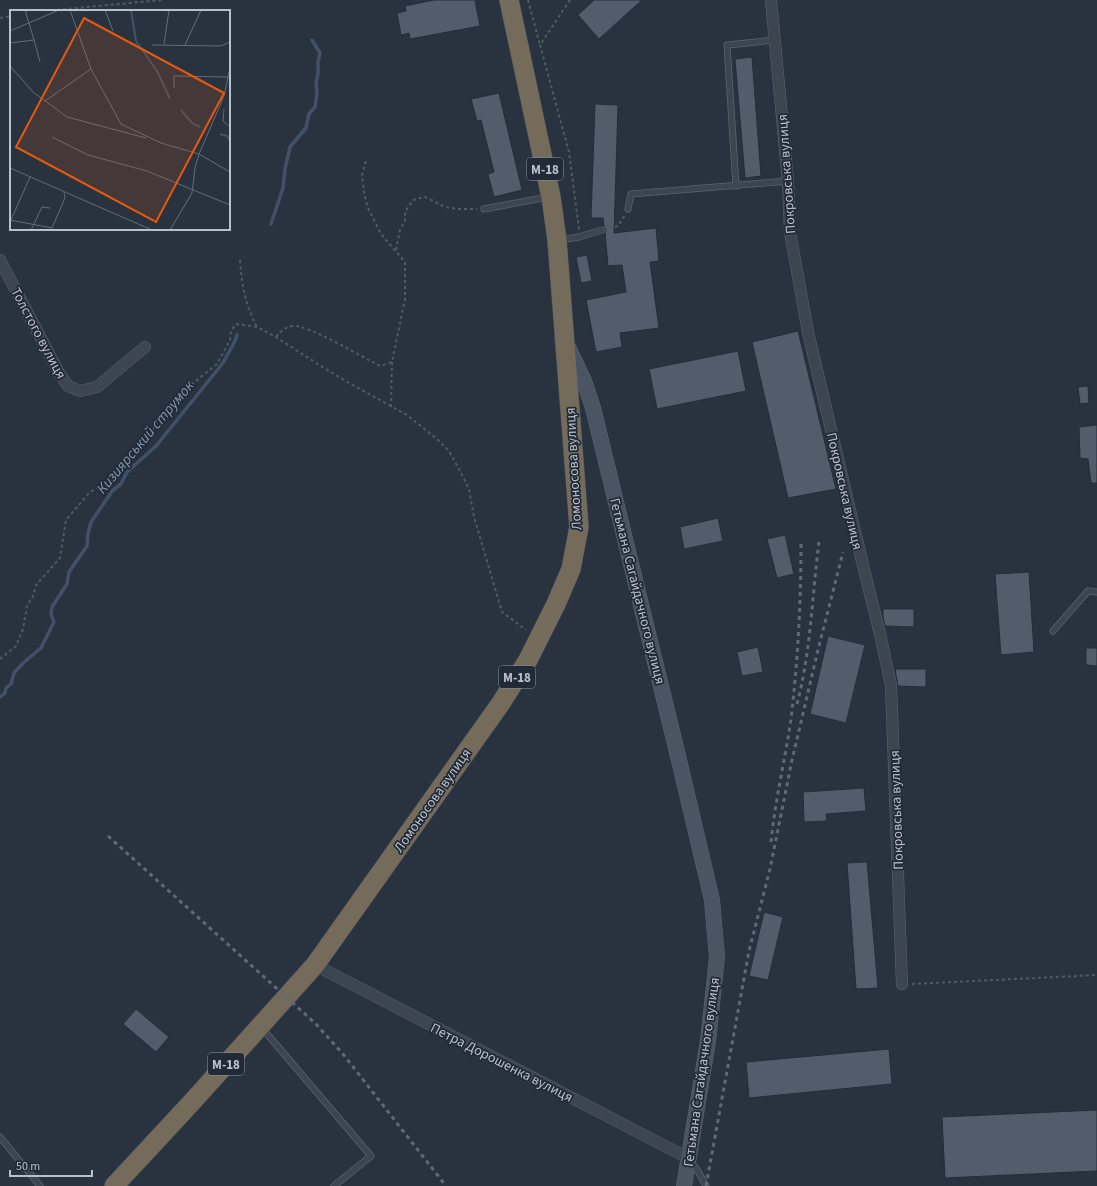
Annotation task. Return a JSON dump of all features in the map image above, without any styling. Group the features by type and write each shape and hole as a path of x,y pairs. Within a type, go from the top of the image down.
{"highway":[{"name":"Гетьмана Сагайдачного вулиця","path":"509,0 551,197 557,240 565,340"},
{"name":"Ломоносова вулиця","path":"114,1186 315,965 501,703 528,660 556,604 571,569 579,527 565,340"}],"street":[{"name":"Покровська вулиця","path":"771,0 788,182 790,232 808,332 891,685 902,984"},
{"name":"Толстого вулиця","path":"0,260 59,373 68,386 80,391 97,387 145,347"},
{"name":"Гетьмана Сагайдачного вулиця","path":"565,340 584,381 593,408 712,900 717,957 708,1041 684,1186"},
{"name":"Петра Дорошенка вулиця","path":"315,965 688,1158"}],"lane":[{"path":"736,186 727,45 775,40"},
{"path":"628,210 631,194 788,182"},
{"path":"484,209 551,197"},
{"path":"557,240 602,230"},
{"path":"1053,632 1088,591 1097,592"},
{"path":"260,1027 371,1156 334,1186"},
{"path":"0,1138 40,1186"},
{"path":"688,1158 698,1171 706,1186"}],"path":[{"path":"56,10 162,0"},
{"path":"528,0 569,152 579,236"},
{"path":"540,45 570,0"},
{"path":"0,18 10,16"},
{"path":"366,161 362,175 364,193 368,208 381,234 405,262 405,299 392,362 391,407"},
{"path":"396,250 400,230 405,221 405,212 413,200 424,197 445,207 458,209 484,209"},
{"path":"618,226 628,210"},
{"path":"240,260 245,297 257,328"},
{"path":"0,660 16,646 23,629 28,606 34,596 36,585 60,558 66,520 90,492 116,478 128,461 134,459 145,444 159,419 192,384 217,364 230,340 231,331 236,324 257,328 276,337 316,363 407,415 449,451 469,489 474,516 502,612 538,640"},
{"path":"276,337 284,328 295,325 310,329 380,366 392,362"},
{"path":"902,984 1097,975"}],"building":[{"path":"434,0 475,0 480,26 410,39 409,33 401,35 397,13 406,11 405,6"},
{"path":"594,0 642,0 599,39 578,15"},
{"path":"752,57 761,176 745,178 735,59"},
{"path":"499,93 522,190 494,197 488,174 494,172 481,120 477,121 471,99"},
{"path":"595,104 618,105 614,233 656,228 659,261 650,262 659,328 620,333 622,347 596,352 586,300 626,292 622,265 608,266 605,233 606,229 604,227 603,218 591,218"},
{"path":"587,255 592,281 581,283 576,257"},
{"path":"798,331 836,489 788,498 752,342"},
{"path":"738,351 746,391 657,409 649,369"},
{"path":"1088,386 1089,403 1080,404 1078,387"},
{"path":"1097,425 1097,483 1091,483 1088,459 1080,458 1079,427"},
{"path":"718,518 723,541 684,549 680,527"},
{"path":"785,535 794,574 777,578 767,539"},
{"path":"1029,572 1034,652 1001,655 995,574"},
{"path":"883,609 914,609 914,627 885,626"},
{"path":"828,636 865,645 846,723 810,714"},
{"path":"758,647 763,672 742,676 737,652"},
{"path":"1086,648 1097,648 1097,666 1086,665"},
{"path":"895,669 926,669 926,687 898,686"},
{"path":"864,788 866,811 826,814 827,821 804,822 803,792"},
{"path":"867,862 878,988 856,989 847,863"},
{"path":"764,912 783,917 768,980 749,976"},
{"path":"136,1009 169,1037 156,1052 123,1024"},
{"path":"889,1049 892,1084 749,1098 746,1062"},
{"path":"1097,1110 1097,1171 945,1178 942,1117"}],"waterway":[{"name":"Кизиярський струмок","path":"271,224 283,188 285,169 290,147 306,128 309,114 315,107 317,93 316,82 320,53 312,40"},
{"name":"Кизиярський струмок","path":"0,697 5,693 6,688 11,684 14,673 23,663 41,648 54,622 51,614 52,607 67,584 69,572 87,546 91,522 113,490 121,484 127,472 156,446 223,363 237,335"}],"railway":[{"path":"771,842 791,719 796,675 799,630 801,542"},
{"path":"797,704 802,684 808,644 819,542"},
{"path":"706,1186 749,951 770,869 792,760 843,552"},
{"path":"108,836 315,1023 343,1054 446,1186"}]}
